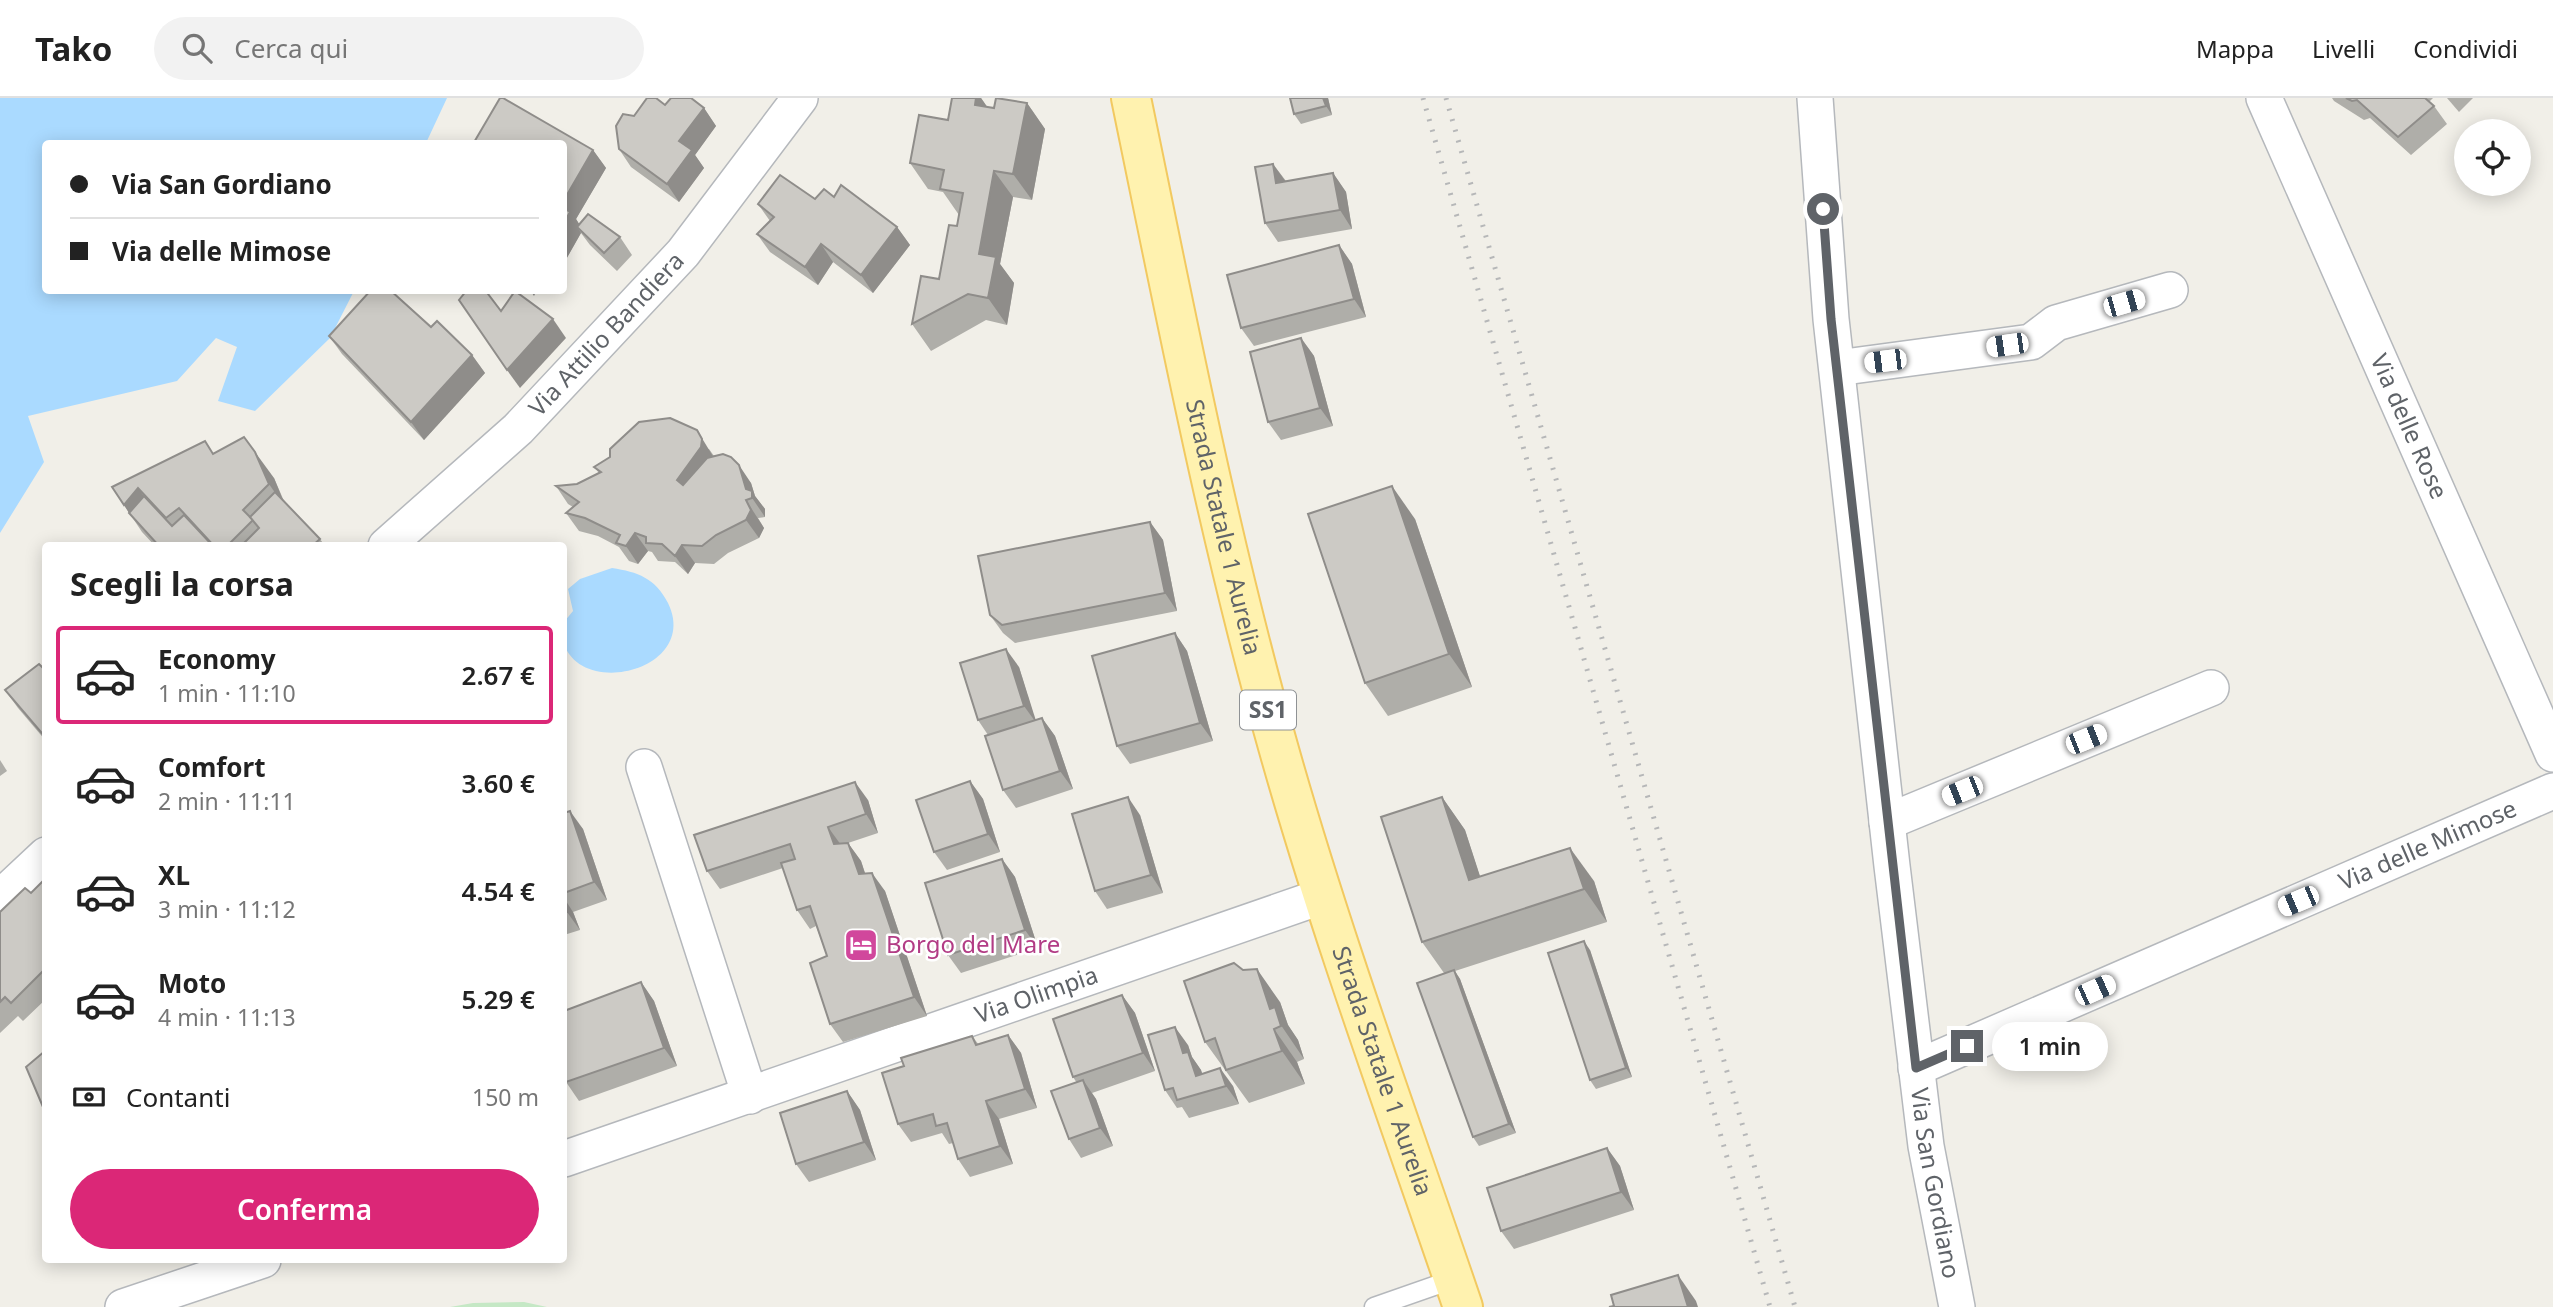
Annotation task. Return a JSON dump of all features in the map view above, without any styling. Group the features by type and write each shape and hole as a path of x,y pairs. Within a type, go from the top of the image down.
{"main road":[{"name":"Strada Statale 1 Aurelia","path":"1131,98 1210,476 1279,751 1323,896 1458,1293"}],"street":[{"name":"Via Attilio Bandiera","path":"391,542 518,429 683,253 800,98"},
{"name":"Via San Gordiano","path":"1815,98 1837,368 1887,822 1926,1146 1957,1307"},
{"name":"Via delle Rose","path":"2264,98 2553,754"},
{"path":"1837,368 2031,342 2056,323 2170,290"},
{"path":"1887,822 2211,688"},
{"path":"645,767 750,1096"},
{"name":"Via delle Mimose","path":"1916,1068 2553,790"},
{"path":"0,898 42,859"},
{"name":"Via Olimpia","path":"567,1158 1323,896"},
{"path":"123,1307 254,1263"}],"lane":[{"path":"1374,1307 1458,1293"}],"green space":[{"path":"524,1302 547,1307 450,1307 473,1303"}],"water":[{"path":"0,98 447,98 427,140 42,140 42,294 352,294 330,338 255,411 218,401 237,347 216,338 177,381 28,416 44,462 0,533"},
{"path":"612,568 638,574 651,582 668,603 673,626 668,645 654,659 635,669 614,673 593,670 575,661 567,649 567,618 573,611 568,589 580,579"}],"building":[{"path":"500,98 503,98 593,150 567,195 567,140 475,140"},
{"path":"647,98 656,98 665,105 671,98 691,98 704,108 679,141 692,150 667,184 619,149 616,126 623,114 634,116"},
{"path":"952,98 976,98 975,105 994,108 996,98 1027,103 1013,174 994,171 979,254 996,257 988,298 968,294 912,324 921,276 939,279 949,225 957,226 963,193 940,189 944,170 910,163 919,115 948,120"},
{"path":"1290,98 1323,98 1326,106 1294,114"},
{"path":"2346,98 2425,98 2434,106 2398,137 2357,100"},
{"path":"1273,164 1276,183 1333,173 1340,210 1265,223 1255,167"},
{"path":"780,175 815,199 824,189 834,197 841,185 897,227 861,275 821,244 805,267 757,234 774,217 758,204"},
{"path":"588,214 620,237 604,253 577,227"},
{"path":"1339,245 1354,299 1241,328 1227,275"},
{"path":"367,294 394,294 431,327 437,321 472,355 411,422 329,336"},
{"path":"464,294 488,294 501,311 513,294 519,294 553,319 507,370 459,300"},
{"path":"1301,338 1320,408 1268,422 1250,352"},
{"path":"670,418 697,430 702,439 701,447 677,480 683,485 707,458 723,454 731,457 739,465 746,489 752,491 752,498 746,500 751,510 746,520 716,535 702,546 682,545 675,556 662,544 646,543 646,537 635,533 626,546 616,543 620,535 585,518 566,513 579,502 556,486 577,484 601,472 594,467 610,457 610,449 639,422"},
{"path":"244,437 255,452 269,484 243,510 253,520 231,542 210,542 179,508 166,518 138,488 124,505 112,487 205,441 213,454"},
{"path":"1392,486 1449,654 1365,683 1308,514"},
{"path":"275,492 320,539 317,542 245,542 259,528 250,517"},
{"path":"144,496 172,526 184,515 209,542 155,542 129,513"},
{"path":"1150,522 1165,593 1002,625 990,615 978,556"},
{"path":"1175,633 1200,723 1117,746 1092,656"},
{"path":"1006,649 1024,706 978,720 960,663"},
{"path":"39,664 42,667 42,733 5,690"},
{"path":"1042,718 1060,771 1003,790 985,736"},
{"path":"970,781 988,834 934,852 916,800"},
{"path":"855,782 866,814 828,827 834,844 848,843 859,874 872,873 914,997 830,1024 810,963 827,956 810,906 797,910 781,863 795,859 790,844 707,871 694,835"},
{"path":"1128,797 1151,875 1095,891 1072,814"},
{"path":"1442,797 1469,880 1570,848 1584,889 1422,942 1381,817"},
{"path":"570,811 594,882 567,892 567,812"},
{"path":"1002,859 1025,930 948,955 925,883"},
{"path":"42,882 42,972 11,1003 5,997 0,1002 0,912 25,888 31,893"},
{"path":"1584,941 1626,1068 1590,1080 1548,953"},
{"path":"1234,963 1243,970 1257,969 1270,1009 1275,1007 1281,1026 1274,1029 1282,1051 1226,1070 1215,1038 1205,1042 1184,981"},
{"path":"1454,970 1509,1124 1473,1137 1417,983"},
{"path":"641,982 664,1048 567,1082 567,1010"},
{"path":"1122,995 1143,1053 1073,1077 1053,1019"},
{"path":"1175,1027 1183,1053 1188,1052 1196,1076 1220,1068 1226,1086 1177,1100 1173,1088 1165,1090 1148,1035"},
{"path":"1008,1035 1025,1089 986,1101 1000,1146 958,1159 947,1123 936,1126 933,1114 898,1124 882,1073 904,1066 901,1058 972,1036 976,1045"},
{"path":"42,1054 42,1105 26,1067"},
{"path":"1083,1080 1100,1128 1069,1139 1051,1091"},
{"path":"847,1091 864,1142 796,1164 780,1113"},
{"path":"1607,1148 1621,1192 1501,1231 1487,1188"},
{"path":"1678,1275 1688,1307 1609,1307 1614,1306 1611,1295"}],"railway":[{"path":"1423,98 1770,1307"},
{"path":"1446,98 1795,1307"}],"place":[{"name":"Borgo del Mare","path":"861,945"}],"route":[{"path":"1823,209 1831,319 1855,510 1916,1068 1967,1046"}]}
